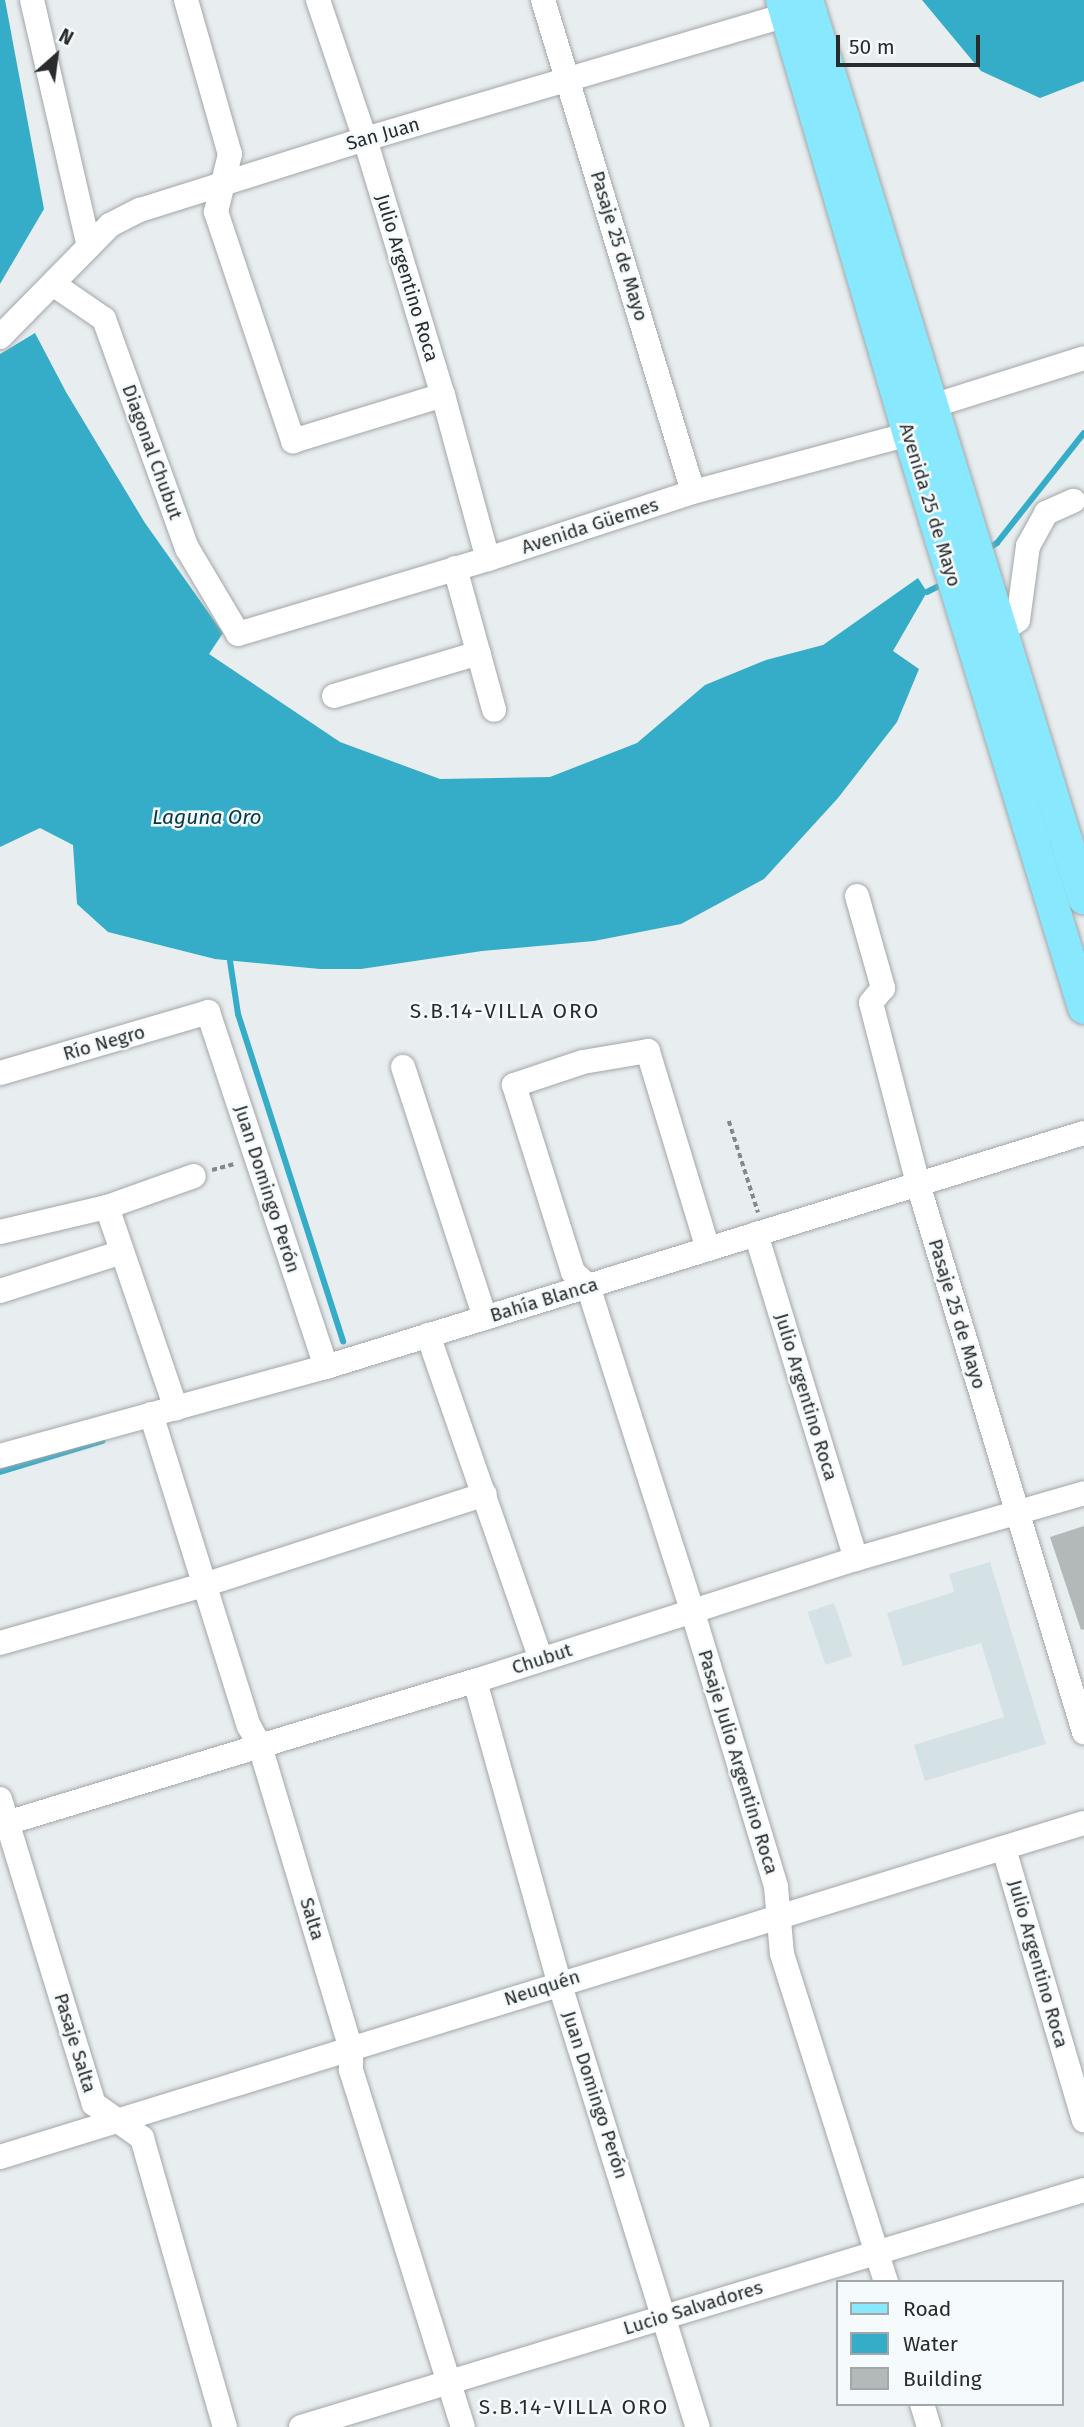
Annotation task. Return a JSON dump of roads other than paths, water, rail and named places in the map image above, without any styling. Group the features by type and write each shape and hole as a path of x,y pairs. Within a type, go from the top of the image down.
{"main road":[{"name":"Avenida 25 de Mayo","path":"796,6 932,406 1078,854 1084,898"},
{"name":"Avenida 25 de Mayo","path":"796,6 909,434 1084,1007"}],"street":[{"path":"32,0 89,247"},
{"path":"186,0 230,154 216,212 293,441 443,395"},
{"name":"Julio Argentino Roca","path":"318,0 365,139 443,395 488,559"},
{"name":"Pasaje 25 de Mayo","path":"543,0 693,492"},
{"name":"San Juan","path":"0,337 110,225 140,210 365,139 569,80 796,6"},
{"name":"Diagonal Chubut","path":"53,284 104,319 187,548 239,634"},
{"path":"909,434 932,406 1084,358"},
{"name":"Avenida Güemes","path":"239,634 488,559 693,492 909,434"},
{"path":"1003,630 1018,620 1028,546 1045,513 1073,500"},
{"path":"455,568 494,710"},
{"path":"334,696 479,653"},
{"path":"1040,864 1078,854"},
{"name":"Pasaje 25 de Mayo","path":"858,896 883,988 871,1003 918,1184 1084,1732"},
{"name":"Río Negro","path":"0,1072 208,1012"},
{"name":"Juan Domingo Perón","path":"208,1012 326,1367"},
{"name":"Pasaje Julio Argentino Roca","path":"708,1249 648,1051 583,1062 514,1085 573,1272 588,1286 693,1613 776,1887 782,1954 885,2280"},
{"path":"403,1067 485,1318"},
{"name":"Bahía Blanca","path":"0,1456 326,1367 1084,1133"},
{"path":"0,1232 107,1207 194,1176"},
{"path":"107,1207 176,1408"},
{"name":"Julio Argentino Roca","path":"756,1234 856,1559"},
{"path":"0,1290 122,1252"},
{"path":"428,1335 541,1659"},
{"name":"Salta","path":"151,1414 249,1726 260,1746 351,2050 351,2070 463,2427"},
{"name":"Chubut","path":"4,1824 475,1681 856,1559 1084,1493"},
{"path":"0,1643 204,1585 485,1494"},
{"name":"Juan Domingo Perón","path":"475,1681 559,1983 698,2427"},
{"name":"Pasaje Salta","path":"0,1799 4,1824 94,2104 142,2138 225,2427"},
{"name":"Neuquén","path":"0,2157 1084,1823"},
{"name":"Julio Argentino Roca","path":"1004,1849 1084,2120"},
{"name":"Lucio Salvadores","path":"301,2427 1084,2190"},
{"path":"923,2406 929,2427"}],"water":[{"path":"0,0 5,0 44,209 0,284"},
{"path":"922,0 1084,0 1084,81 1040,98 981,71"},
{"name":"Laguna Oro","path":"35,333 66,392 145,523 223,633 209,654 340,742 440,779 550,777 637,743 705,685 766,660 823,645 918,578 927,592 893,651 919,669 897,722 838,798 764,879 681,924 594,941 482,951 361,969 320,969 215,959 108,932 77,904 73,845 40,828 0,847 0,354"}],"waterway":[{"path":"988,549 997,543 1084,433"},
{"path":"927,592 937,587"},
{"path":"230,961 238,1014 343,1342"},
{"path":"0,1472 102,1441"}],"district":[{"name":"S.B.14-VILLA ORO","path":"505,1011"},
{"name":"S.B.14-VILLA ORO","path":"574,2407"}]}
